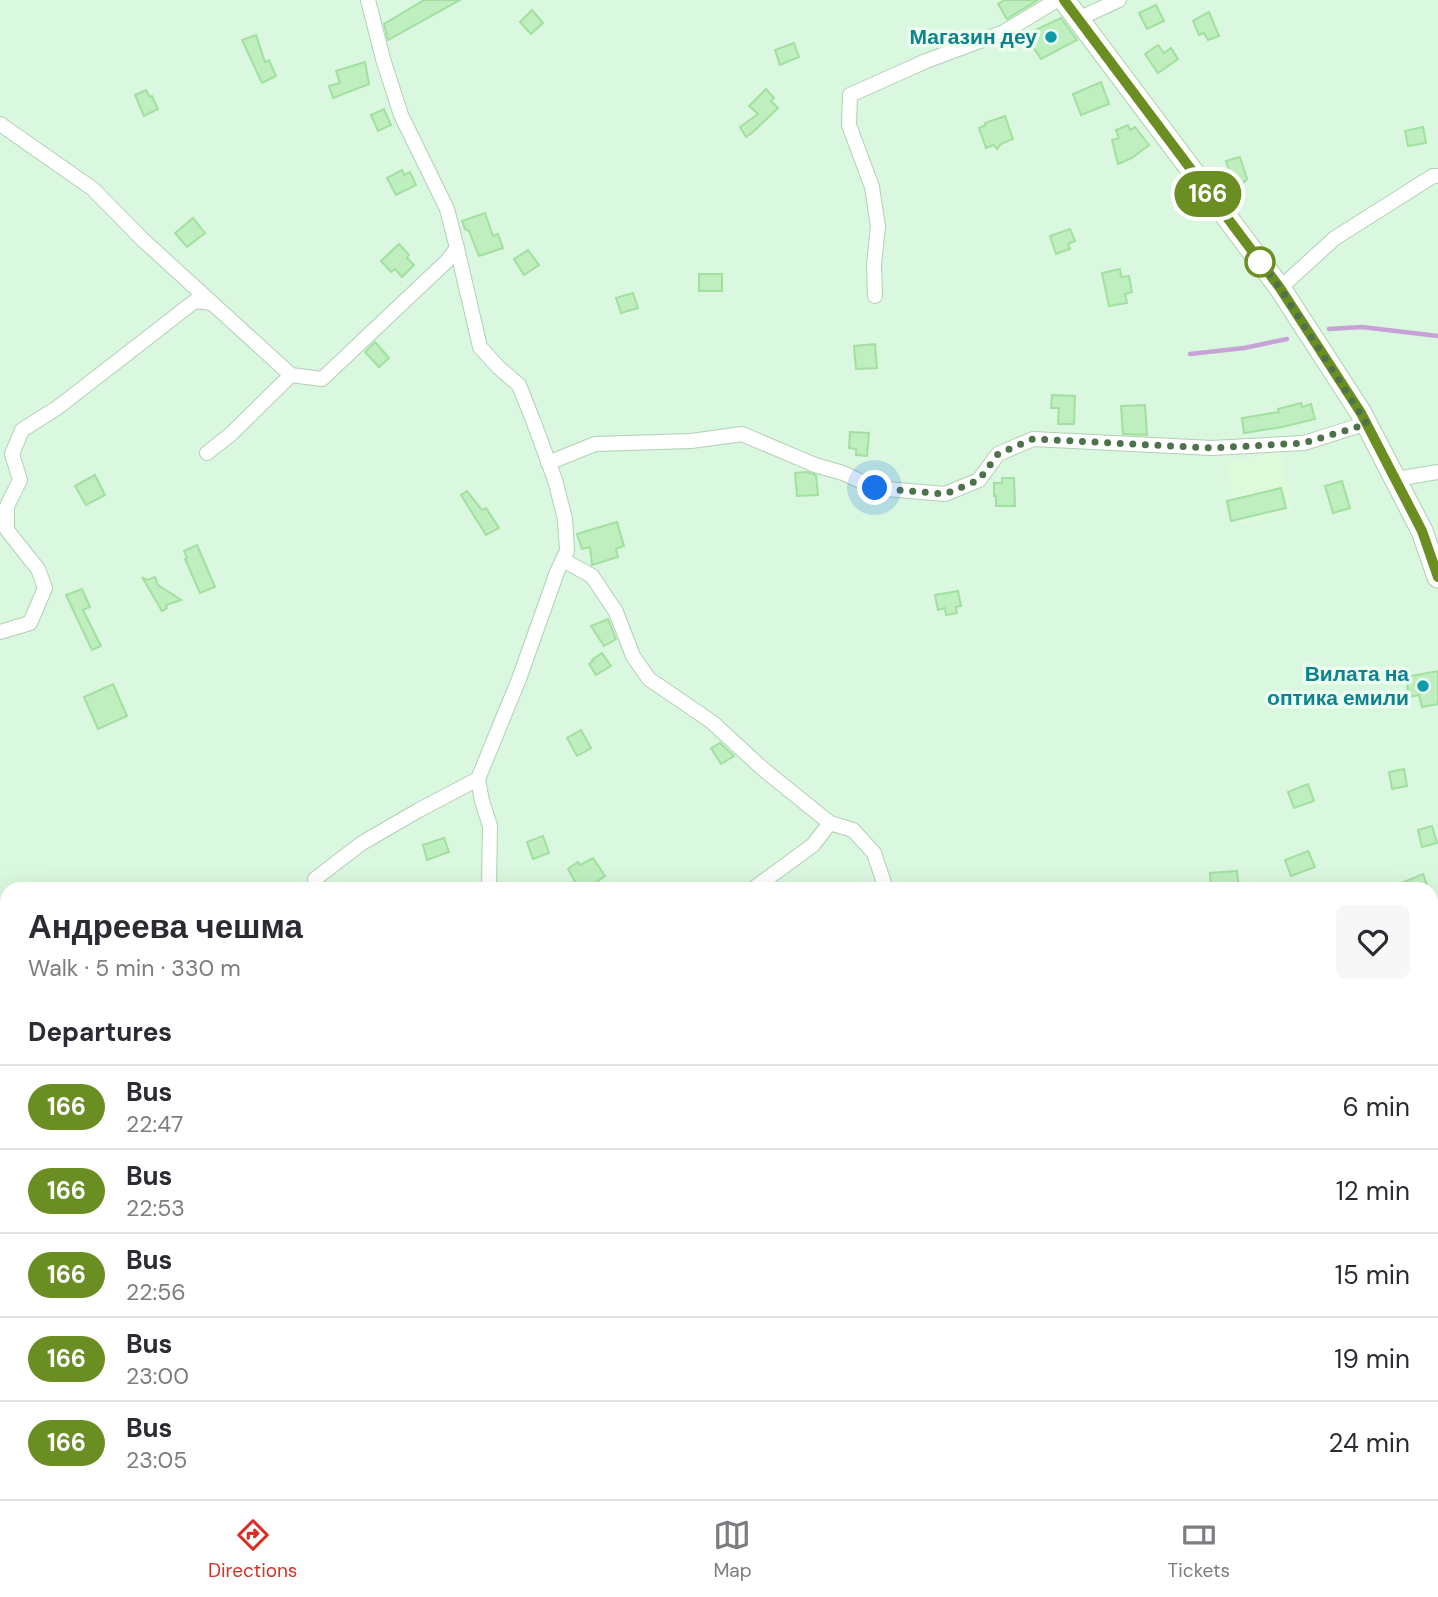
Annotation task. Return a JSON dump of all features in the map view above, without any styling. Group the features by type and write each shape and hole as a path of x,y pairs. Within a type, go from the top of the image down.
{"street":[{"path":"368,0 401,116 447,208 480,347 519,385 548,463 565,519 567,551 478,779 490,826 488,882"},
{"path":"875,296 874,265 878,226 872,187 849,125 850,95 926,61 1004,32 1057,0"},
{"path":"1064,0 1280,288 1367,424 1422,531 1438,577"},
{"path":"1078,19 1119,0"},
{"path":"0,124 93,189 142,239 291,375 322,379 447,261 457,248"},
{"path":"1280,288 1335,238 1433,176 1438,176"},
{"path":"0,632 30,623 45,589 38,569 7,530 3,520 6,506 20,480 12,454 22,429 57,408 195,301 212,303"},
{"path":"207,453 231,434 291,375"},
{"path":"548,463 595,444 691,441 742,434 815,465 843,472 875,488 945,494 979,480 998,454 1033,439 1212,448 1304,443 1367,424"},
{"path":"1396,479 1438,472"},
{"path":"562,560 592,576 616,612 633,656 649,679 712,722 763,769 830,823 853,830 874,853 884,882"},
{"path":"315,879 362,843 478,779"},
{"path":"763,882 813,845 830,823"}],"shaded area":[{"path":"0,0 1438,0 1438,882 0,882"},
{"path":"1281,452 1292,511 1239,524 1227,463"}],"building":[{"path":"424,0 460,0 388,40 384,24"},
{"path":"1004,0 1038,0 1007,19 998,4"},
{"path":"1156,5 1164,21 1147,29 1139,13"},
{"path":"532,10 543,23 531,34 520,22"},
{"path":"1209,12 1219,36 1208,40 1204,33 1199,35 1193,21"},
{"name":"Магазин деу","path":"1061,18 1077,40 1041,59 1025,35"},
{"path":"256,35 265,62 269,60 276,76 262,83 242,40"},
{"path":"794,43 799,57 780,65 775,50"},
{"path":"1158,45 1164,53 1171,48 1178,59 1158,73 1145,54"},
{"path":"365,62 369,84 333,98 329,86 340,83 336,71"},
{"path":"1101,82 1109,104 1081,115 1073,94"},
{"path":"766,89 774,98 771,101 778,108 746,137 740,127 758,114 749,106"},
{"path":"146,90 158,109 144,116 135,95"},
{"path":"384,109 391,125 378,131 371,115"},
{"path":"1005,116 1013,139 1001,144 997,149 994,145 986,148 979,128"},
{"path":"1128,125 1130,130 1135,127 1149,145 1132,158 1118,164 1112,140 1119,138 1116,130"},
{"path":"1423,127 1426,143 1408,146 1405,131"},
{"path":"1240,157 1247,179 1240,186 1236,182 1233,183 1226,161"},
{"path":"402,170 404,175 410,172 416,185 396,195 387,178"},
{"path":"485,213 493,236 498,234 503,248 479,256 462,221"},
{"path":"193,218 205,233 187,247 175,233"},
{"path":"1070,229 1075,241 1068,244 1070,249 1056,254 1050,236"},
{"path":"399,244 414,265 402,277 395,269 391,272 381,261"},
{"path":"528,250 539,265 524,275 514,259"},
{"path":"1120,269 1121,277 1129,276 1132,292 1125,294 1127,303 1109,306 1102,273"},
{"path":"699,274 722,274 722,291 699,291"},
{"path":"633,293 638,308 621,313 616,298"},
{"path":"375,342 389,358 379,367 365,352"},
{"path":"875,344 877,368 856,369 854,346"},
{"path":"1052,395 1075,396 1074,424 1058,424 1059,408 1051,408"},
{"path":"1301,403 1302,407 1311,404 1315,419 1244,433 1242,418 1279,412 1278,409"},
{"path":"1145,405 1147,435 1123,434 1121,406"},
{"path":"850,432 869,433 867,456 856,455 856,449 849,448"},
{"path":"807,472 816,475 818,495 797,496 795,473"},
{"path":"95,475 105,495 86,505 75,486"},
{"path":"1002,478 1014,478 1015,506 996,506 994,483 1002,483"},
{"path":"1342,481 1350,508 1333,513 1325,486"},
{"path":"1281,488 1286,508 1231,521 1227,501"},
{"path":"467,491 482,510 486,508 499,528 486,535 461,495"},
{"path":"617,522 624,546 616,549 618,557 592,565 590,547 582,549 577,534"},
{"path":"197,545 215,587 200,593 184,551"},
{"path":"142,577 147,580 155,577 158,585 181,600 166,605 167,608 162,611"},
{"path":"82,589 90,607 83,610 101,646 92,650 66,595"},
{"path":"958,591 961,606 956,607 957,613 946,615 945,608 938,610 935,595"},
{"path":"608,619 616,639 604,646 591,626"},
{"path":"602,653 611,666 596,675 589,664"},
{"name":"Вилата на оптика емили","path":"1438,671 1438,704 1422,707 1419,695 1409,697 1406,677"},
{"path":"113,684 127,716 98,729 84,697"},
{"path":"581,730 591,748 577,756 567,738"},
{"path":"720,743 734,756 721,764 711,748"},
{"path":"1404,769 1407,786 1392,789 1389,772"},
{"path":"1308,784 1314,801 1294,808 1288,792"},
{"path":"1432,826 1437,843 1422,847 1418,830"},
{"path":"543,836 549,853 533,859 527,842"},
{"path":"444,838 449,852 427,860 423,845"},
{"path":"1308,851 1315,867 1291,876 1285,860"},
{"path":"593,858 605,876 597,882 575,882 568,869 578,862 580,865"},
{"path":"1237,871 1238,882 1211,882 1210,873"},
{"path":"1423,874 1426,882 1404,882"}],"waterway":[{"path":"1329,329 1362,327 1438,336"},
{"path":"1190,354 1244,348 1287,339"}],"bus line":[{"name":"166","path":"1064,0 1280,288 1361,413 1422,531 1438,577"}],"place":[{"name":"Магазин деу","path":"1051,37"},
{"name":"Вилата на оптика емили","path":"1423,686"}],"route":[{"path":"875,488 945,494 979,480 998,454 1033,439 1212,448 1304,443 1367,424 1280,288 1260,262"}]}
